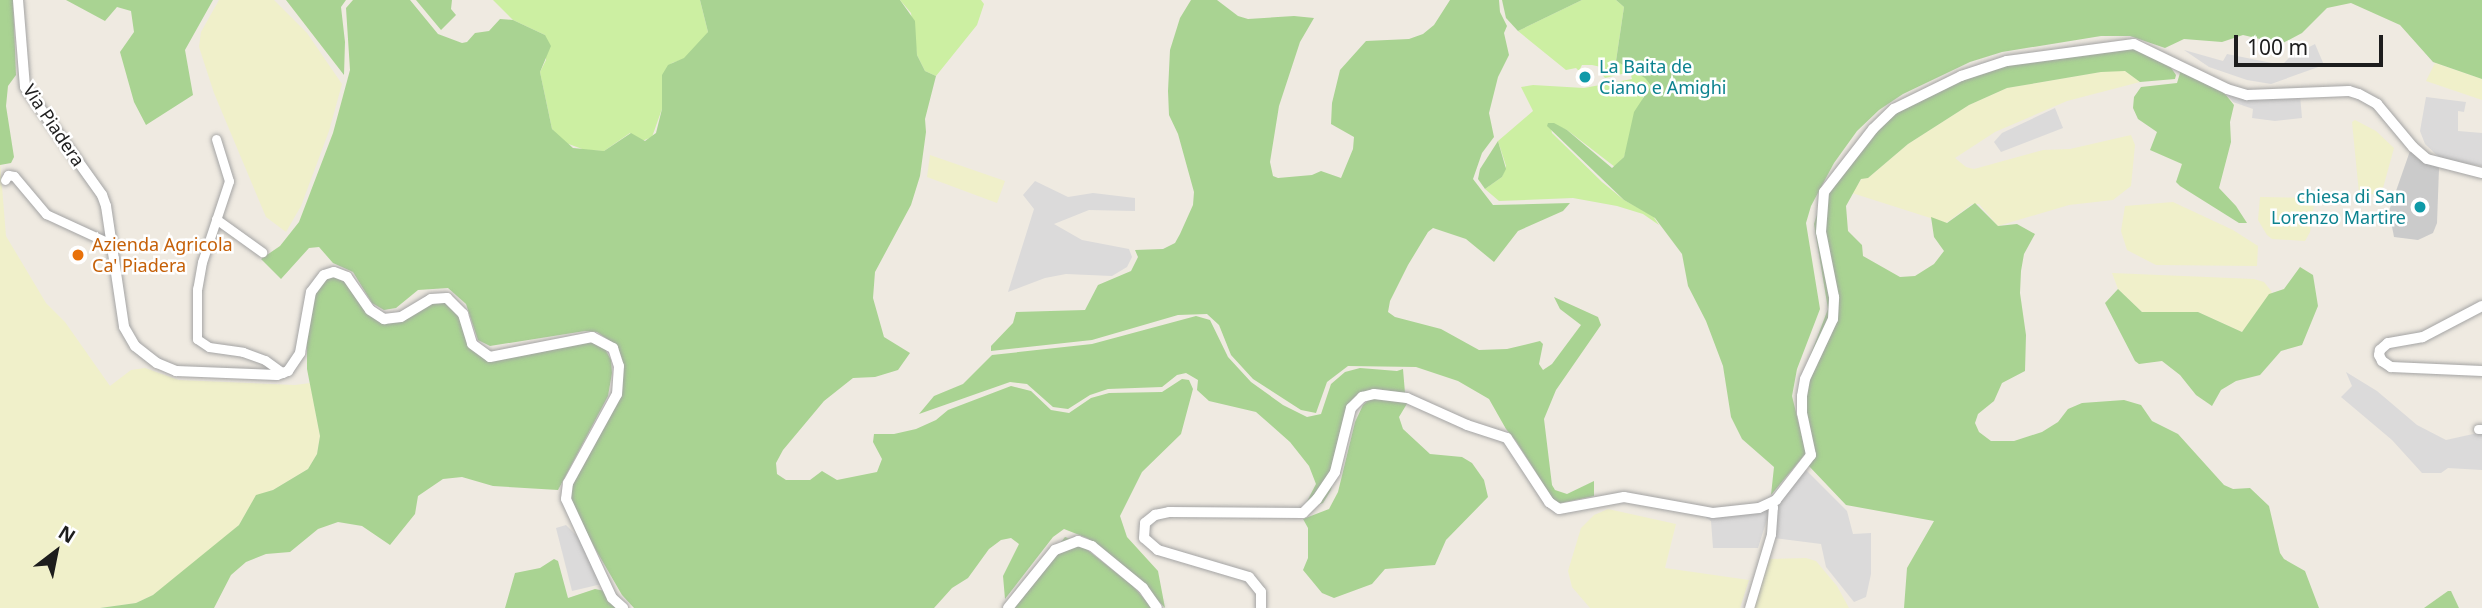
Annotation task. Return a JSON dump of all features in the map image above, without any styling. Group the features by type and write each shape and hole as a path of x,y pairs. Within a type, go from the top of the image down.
{"street":[{"name":"Via Piadera","path":"18,0 24,86 102,195 106,206 124,327 135,346 146,356 176,371 283,373"},
{"path":"1261,608 1261,592 1252,579 1155,549 1142,536 1145,523 1155,515 1169,512 1303,513 1317,499 1335,472 1351,408 1362,397 1374,394 1407,398 1467,425 1507,438 1549,502 1559,509 1616,497 1713,513 1749,510 1770,503 1783,493 1811,455 1802,413 1802,396 1805,379 1830,327 1835,306 1821,232 1820,211 1825,192 1882,119 1894,109 1961,76 2007,61 2123,44 2139,45 2216,84 2247,95 2359,94 2377,104 2413,147 2427,159 2482,173"},
{"path":"216,139 229,181 197,289 197,339 209,347 243,352 265,360 283,373 292,368 300,353 311,292 324,275 334,272 347,277 370,310 384,319 401,317 431,299 447,298 463,314 472,344 490,357 592,337 604,342 615,352 619,366 617,394 568,483 566,499 612,598 622,608"},
{"path":"5,180 8,175 14,176 46,214 111,244"},
{"path":"216,219 262,252"},
{"path":"2482,306 2423,337 2388,343 2380,350 2379,355 2382,362 2391,368 2482,371"},
{"path":"1749,608 1771,534 1773,507 1770,503"},
{"path":"1008,608 1055,550 1078,541 1092,545 1143,588 1157,608"}],"shaded area":[{"path":"2315,44 2324,65 2271,84 2247,80 2209,67 2184,50 2223,61 2227,54 2282,65 2290,57"},
{"path":"2222,90 2300,95 2302,118 2275,121 2252,118 2253,109 2233,102"},
{"path":"2426,97 2466,102 2464,112 2458,111 2458,131 2482,133 2482,166 2442,160 2425,144 2420,131"},
{"path":"2055,108 2063,128 2001,152 1994,142 2002,133"},
{"path":"2410,151 2439,168 2437,223 2433,233 2418,240 2394,237 2389,211"},
{"path":"1035,181 1068,197 1093,193 1135,198 1135,211 1089,210 1054,224 1082,240 1129,249 1132,257 1127,267 1112,276 1066,274 1045,278 1008,292 1034,209 1023,195"},
{"path":"2346,372 2377,391 2417,425 2446,440 2482,432 2482,470 2448,468 2441,473 2422,473 2392,440 2341,397 2352,386"},
{"path":"1805,469 1847,511 1853,534 1871,533 1871,574 1866,597 1854,602 1826,567 1821,544 1774,538 1775,504"},
{"path":"1764,506 1769,513 1758,548 1713,548 1711,521 1703,515"},
{"path":"566,525 579,538 606,583 572,591 556,528"}],"green space":[{"path":"0,0 13,0 16,75 8,86 6,106 14,157 11,163 0,165"},
{"path":"66,0 213,0 185,50 193,95 146,125 134,102 120,52 134,32 131,11 117,7 105,21"},
{"path":"219,0 274,0 307,33 342,84 329,131 301,206 286,232 266,217 214,93 199,47 201,32"},
{"path":"286,0 346,0 341,7 345,42 344,75"},
{"path":"353,0 410,0 438,34 462,43 467,42 475,33 489,31 500,19 513,20 545,35 551,46 540,72 552,129 573,148 604,151 631,133 645,141 656,133 662,109 662,75 668,65 684,58 708,32 700,0 900,0 915,21 917,55 925,71 936,76 925,119 926,132 920,176 911,205 875,272 873,298 884,337 910,353 898,370 875,377 853,378 824,401 783,450 776,463 777,474 786,480 810,480 822,471 837,480 877,472 882,459 873,442 874,434 894,434 916,429 936,420 948,410 1011,386 1031,391 1051,410 1069,413 1091,398 1109,393 1162,392 1182,379 1189,380 1193,389 1181,434 1142,472 1120,516 1127,537 1158,571 1165,608 1139,580 1087,538 1064,529 1053,537 1005,599 1003,576 1019,544 1011,538 1001,540 989,549 968,578 952,588 934,608 634,608 622,595 566,498 618,395 613,343 597,332 585,331 490,346 478,340 466,304 448,288 418,290 396,308 384,310 372,303 353,272 333,263 319,247 309,248 281,279 261,259 280,246 299,222 333,133 350,70 346,8"},
{"path":"416,0 452,0 451,9 456,15 441,30"},
{"path":"493,0 700,0 708,32 704,40 684,59 672,63 663,75 662,109 652,137 642,141 630,133 604,151 585,150 563,142 552,129 540,72 546,60 545,35 513,20"},
{"path":"900,0 981,0 984,4 977,25 936,76 925,71 917,55 911,13"},
{"path":"1191,0 1217,0 1238,16 1248,19 1294,16 1314,18 1300,42 1279,106 1270,162 1273,176 1278,178 1312,175 1321,171 1341,178 1353,149 1354,137 1331,124 1332,103 1340,70 1366,41 1409,39 1423,34 1434,25 1450,0 1499,0 1500,12 1507,26 1504,33 1509,55 1498,77 1489,113 1494,137 1482,153 1473,179 1493,205 1570,203 1563,211 1518,231 1494,262 1466,239 1433,228 1408,265 1390,301 1388,312 1395,317 1441,329 1479,350 1507,349 1540,341 1543,344 1539,364 1543,370 1552,364 1581,325 1560,309 1554,297 1598,317 1601,325 1556,390 1544,419 1552,485 1555,490 1567,494 1594,481 1594,496 1556,504 1489,399 1458,381 1416,367 1348,366 1327,382 1316,413 1301,410 1253,379 1231,355 1219,325 1207,314 1178,315 1092,340 991,351 991,346 1013,323 1016,312 1085,310 1098,285 1131,271 1138,257 1135,250 1163,249 1175,243 1193,205 1194,192 1178,134 1169,115 1170,50 1180,18"},
{"path":"1502,0 1582,0 1518,31 1506,18"},
{"path":"1582,0 1616,0 1624,7 1616,61 1645,77 1651,87 1644,95 1624,157 1615,167 1567,130 1550,123 1552,133 1602,182 1624,200 1653,216 1659,225 1643,214 1617,206 1573,198 1499,201 1485,189 1502,177 1506,166 1498,141 1533,111 1521,87 1533,85 1584,88 1632,79 1630,72 1605,78 1600,72 1601,67 1592,65 1582,65 1579,71 1576,68 1566,70 1518,31"},
{"path":"1616,0 2482,0 2482,79 2433,62 2400,25 2351,3 2327,8 2302,33 2281,44 2243,35 2222,42 2184,39 2165,48 2130,36 2101,36 2002,52 1970,62 1903,94 1879,110 1857,131 1834,163 1811,206 1806,223 1820,309 1797,369 1792,396 1806,453 1771,495 1774,467 1742,439 1731,417 1723,366 1706,321 1688,286 1682,254 1655,218 1624,200 1547,126 1548,123 1554,123 1567,130 1612,168 1624,157 1634,112 1651,86 1645,78 1616,61 1624,7"},
{"path":"2129,44 2167,62 2176,75 2175,79 2140,82 2125,71 2101,72 2007,88 1969,105 1908,144 1868,178 1861,179 1846,206 1848,231 1862,245 1863,256 1900,277 1915,276 1934,264 1944,251 1934,237 1931,217 1947,223 1975,203 1998,226 2017,224 2035,234 2024,254 2021,271 2020,293 2026,335 2025,371 2002,383 1994,401 1978,414 1975,423 1979,432 1991,441 2014,441 2042,432 2058,422 2068,409 2082,403 2124,400 2141,405 2152,421 2178,434 2224,485 2233,489 2250,488 2269,506 2280,553 2284,559 2305,571 2319,608 1904,608 1907,568 1934,521 1846,505 1808,465 1800,404 1804,372 1828,309 1814,224 1819,208 1884,116 1973,69"},
{"path":"2435,63 2482,79 2482,100 2426,81"},
{"path":"2174,65 2222,90 2234,105 2230,122 2231,142 2219,188 2247,223 2239,223 2180,186 2176,182 2182,164 2150,150 2157,132 2138,119 2133,108 2134,97 2141,87 2177,83 2180,73"},
{"path":"2106,71 2125,71 2140,82 2067,101 1995,132 1955,158 1966,167 1974,169 2043,150 2070,149 2131,135 2135,145 2131,186 2113,200 2069,205 1998,226 1979,204 1972,204 1946,223 1852,193 1863,177 1868,178 1908,144 1969,105 2007,88"},
{"path":"2355,120 2376,131 2394,148 2381,195 2359,193 2352,122"},
{"path":"1498,141 1506,169 1502,177 1485,189 1478,179 1480,169"},
{"path":"930,155 1005,181 997,203 927,177"},
{"path":"0,162 6,236 46,303 65,322 110,386 131,370 145,368 179,380 295,385 310,383 320,436 317,454 308,469 273,490 256,496 239,525 189,568 153,595 136,603 100,608 0,608"},
{"path":"2260,197 2315,198 2310,232 2305,241 2272,239 2267,235 2258,220"},
{"path":"2173,202 2233,230 2258,246 2257,266 2156,265 2127,250 2121,231 2125,206"},
{"path":"2300,267 2313,275 2318,306 2302,345 2281,351 2260,375 2236,381 2221,390 2212,406 2196,395 2180,375 2162,361 2139,364 2135,361 2105,303 2118,289 2142,312 2198,312 2242,332 2269,294 2284,289"},
{"path":"2112,273 2254,279 2264,282 2272,292 2242,332 2198,312 2142,312 2118,289"},
{"path":"333,276 341,278 383,321 425,299 452,300 469,341 484,354 586,340 605,349 611,360 612,373 608,396 558,490 493,486 462,477 443,479 418,496 415,514 390,545 362,526 338,522 318,529 290,552 266,554 246,562 231,575 214,608 100,608 136,603 153,595 239,525 256,495 273,490 308,469 317,454 320,436 307,369 307,315 321,281"},
{"path":"1196,316 1210,320 1228,357 1251,382 1283,405 1307,417 1321,414 1331,384 1345,372 1360,368 1397,371 1403,369 1405,393 1376,389 1357,400 1339,454 1331,490 1323,503 1302,511 1316,484 1309,466 1290,442 1256,412 1209,401 1197,390 1198,380 1186,373 1177,375 1162,387 1108,389 1090,395 1068,409 1053,407 1027,384 1010,382 919,414 934,396 963,384 992,355 1092,344"},
{"path":"1371,398 1408,402 1399,417 1403,429 1430,454 1462,457 1472,463 1484,480 1488,497 1446,540 1435,565 1385,569 1372,584 1334,598 1322,593 1303,570 1308,558 1308,528 1303,519 1329,509 1338,492 1355,422 1363,405"},
{"path":"1608,509 1676,524 1665,568 1749,580 1740,608 1590,608 1572,587 1568,571 1581,528 1594,515"},
{"path":"1065,537 1076,541 1133,586 1152,608 1010,608"},
{"path":"1806,558 1816,561 1837,586 1849,608 1754,608 1769,559"},
{"path":"554,559 558,561 568,598 595,589 610,592 622,608 505,608 515,573 540,568"},
{"path":"2448,591 2451,591 2459,608 2424,608"}],"place":[{"name":"La Baita de Ciano e Amighi","path":"1585,77"},
{"name":"chiesa di San Lorenzo Martire","path":"2420,207"},
{"name":"Azienda Agricola Ca' Piadera","path":"78,255"}]}
